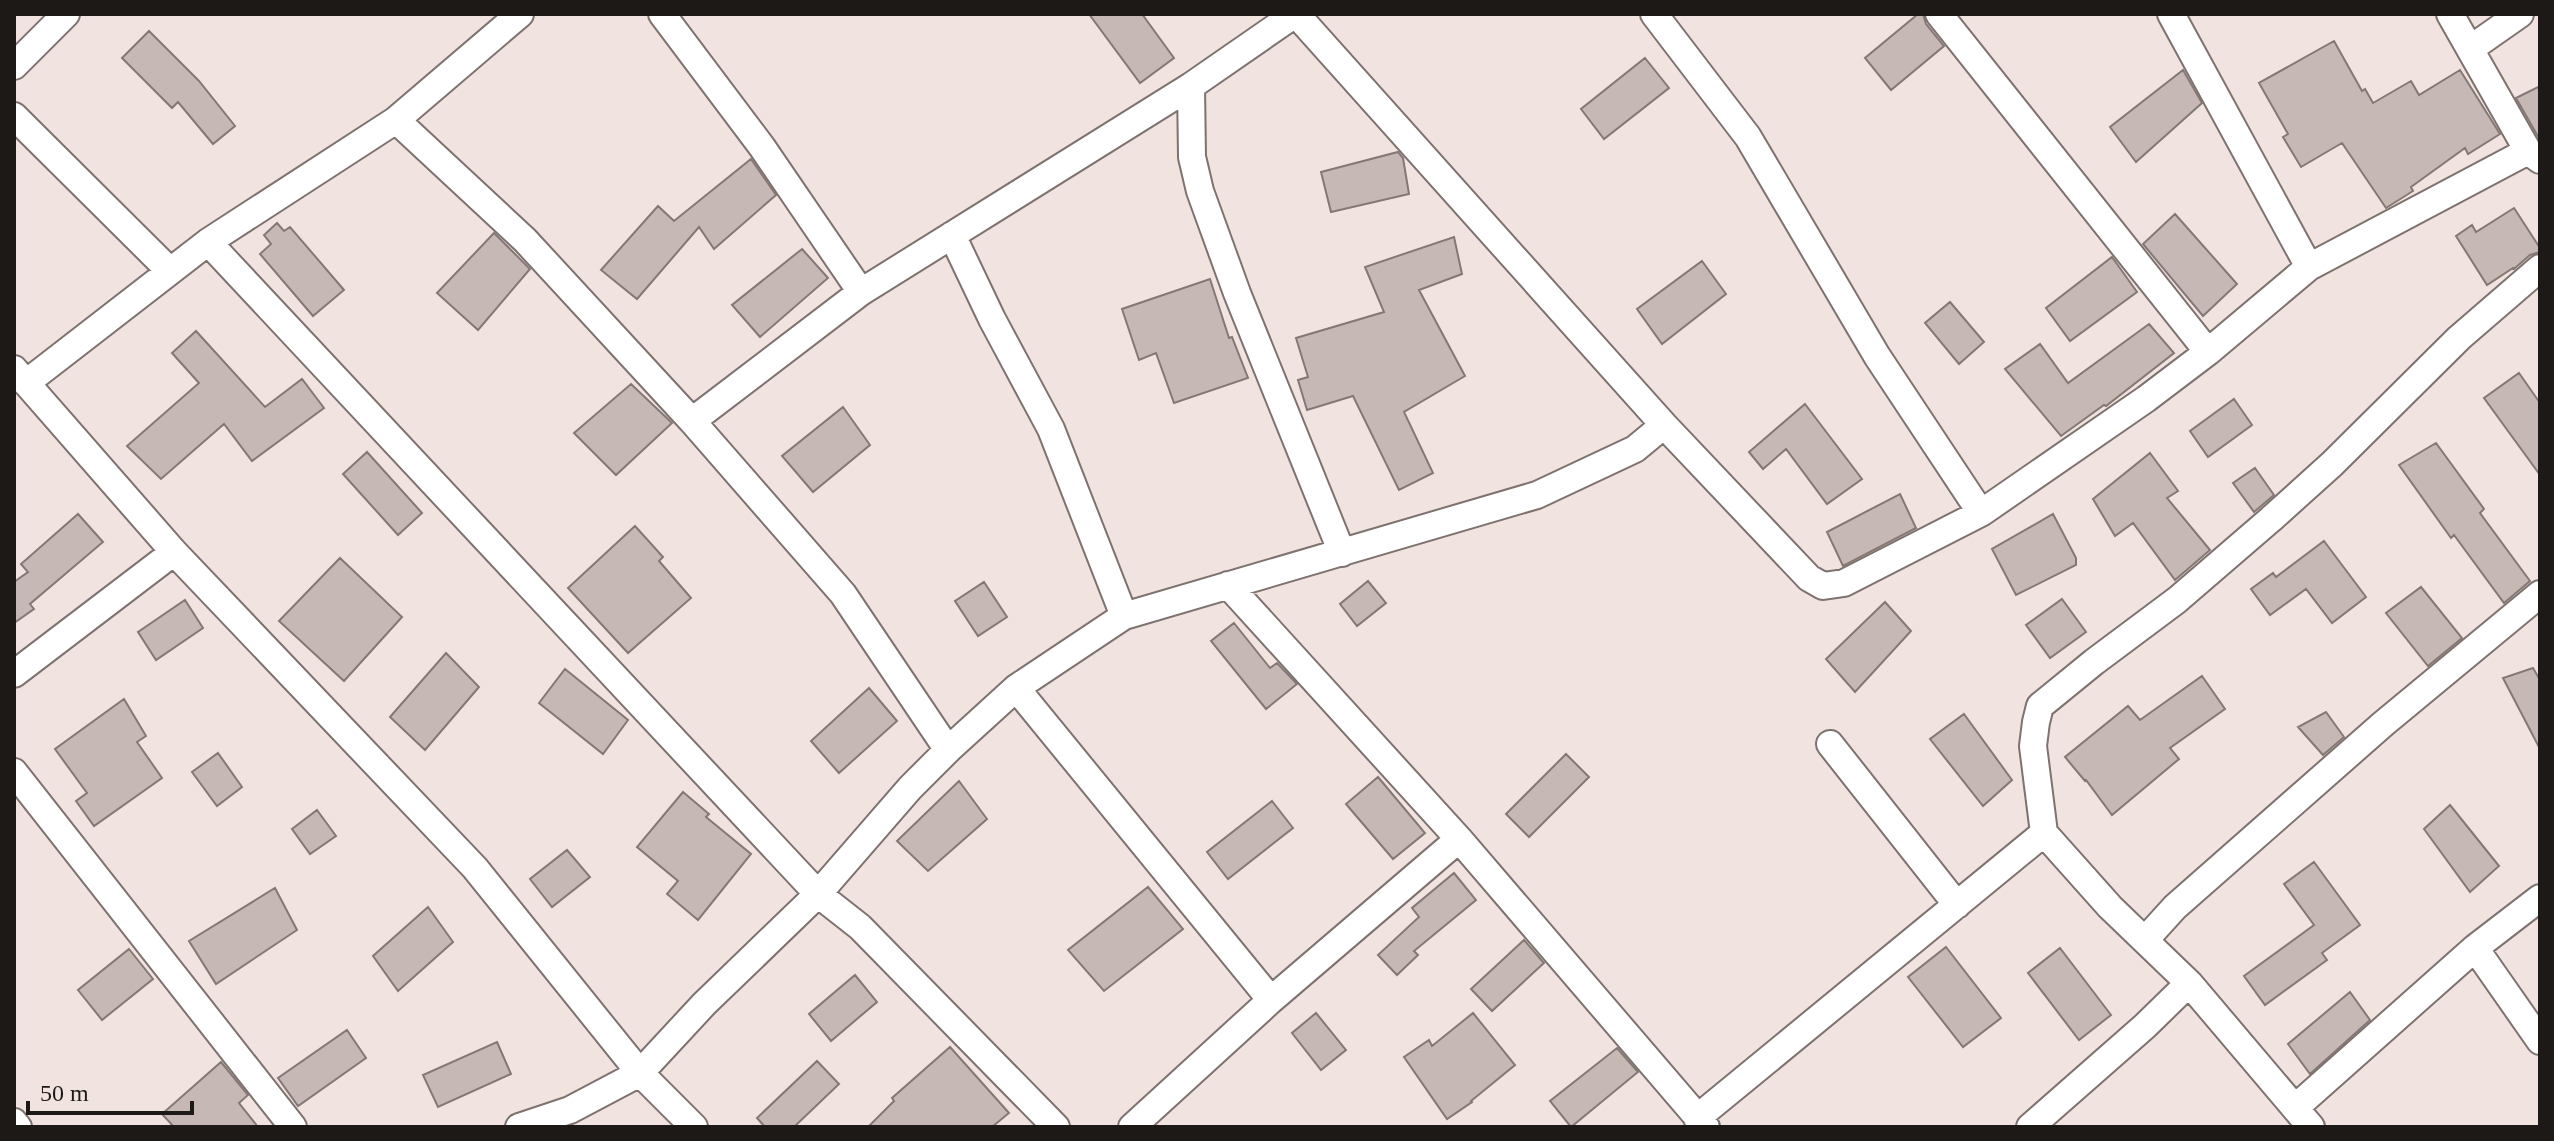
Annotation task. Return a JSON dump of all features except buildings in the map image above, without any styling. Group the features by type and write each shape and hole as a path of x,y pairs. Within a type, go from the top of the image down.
{"street":[{"path":"14,66 66,14"},
{"path":"520,14 396,120 208,242 20,376 174,552 475,868 640,1073 694,1127"},
{"path":"662,14 762,147 861,292"},
{"path":"692,421 861,292 1191,86 1295,14 1664,425 1809,578 1823,586 1844,583 1981,513 2146,399 2208,352 2309,267 2534,156 2450,14"},
{"path":"1654,14 1748,137 1877,356 1981,513"},
{"path":"1939,14 2208,352"},
{"path":"2171,14 2309,267"},
{"path":"2470,49 2520,14"},
{"path":"1191,86 1192,157 1200,191 1237,293 1342,553"},
{"path":"14,116 170,271"},
{"path":"396,120 525,240 692,421 843,594 948,750"},
{"path":"952,235 992,319 1051,429 1124,616"},
{"path":"208,242 818,894 860,927 1056,1127"},
{"path":"2540,268 2459,338 2332,464 2259,529 2177,600 2040,706 2033,746 2044,833 2110,907 2189,983 2304,1117 2475,948 2540,898"},
{"path":"519,1127 570,1110 640,1073 704,1004 818,894 910,788 948,750 1016,688 1124,616 1537,495 1635,449 1664,425"},
{"path":"14,674 174,552"},
{"path":"1228,585 1459,839 1702,1123 2044,833"},
{"path":"2145,940 2175,907 2383,724 2540,594"},
{"path":"1016,688 1271,1000"},
{"path":"1830,744 1957,905"},
{"path":"14,772 293,1127"},
{"path":"1132,1127 1271,1000 1459,839"},
{"path":"2475,948 2540,1041"},
{"path":"2030,1127 2189,983"},
{"path":"14,1122 18,1127"}]}
